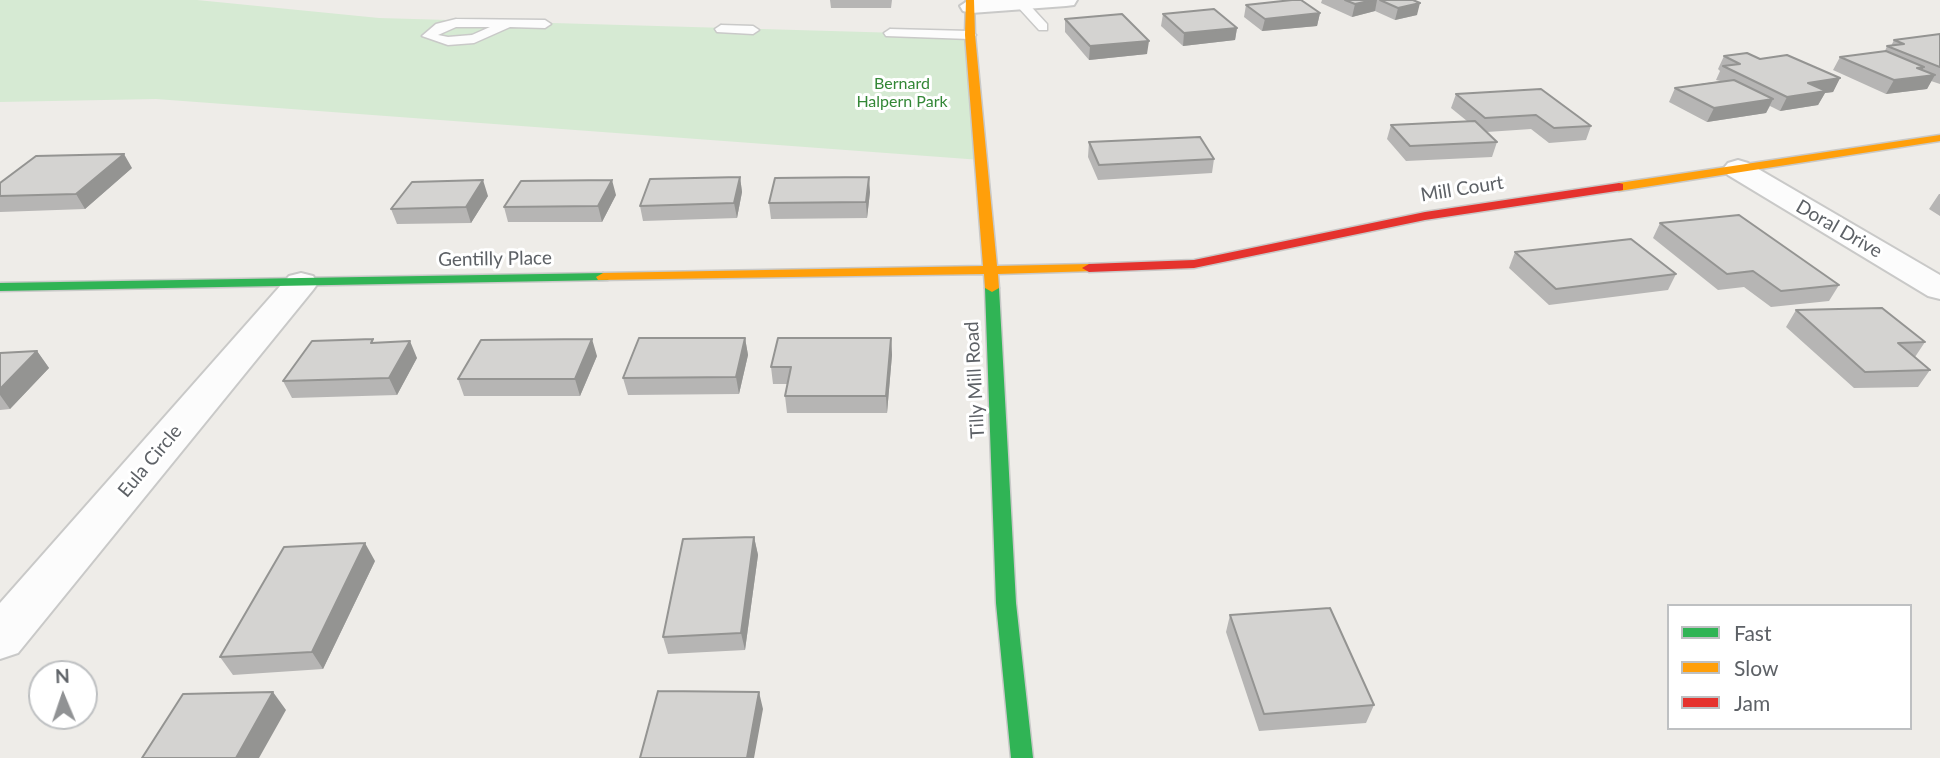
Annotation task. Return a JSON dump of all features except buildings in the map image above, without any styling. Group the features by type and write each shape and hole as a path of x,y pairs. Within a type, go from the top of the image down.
{"street":[{"path":"971,3 1066,0"},
{"name":"Tilly Mill Road","path":"971,3 970,35 991,271 1006,603 1022,758"},
{"name":"Mill Court","path":"991,271 1194,264 1425,216 1940,138"},
{"name":"Doral Drive","path":"1738,169 1940,289"},
{"name":"Gentilly Place","path":"0,287 991,271"},
{"name":"Eula Circle","path":"0,638 301,283"}],"lane":[{"path":"1021,3 1043,27"},
{"path":"510,23 474,39 448,41 428,36 440,27 456,23 510,23 545,24"},
{"path":"721,29 753,30"},
{"path":"890,33 970,35"}],"green space":[{"name":"Bernard Halpern Park","path":"0,0 197,0 379,18 970,35 981,160 156,99 0,102"}],"traffic: fast":[{"path":"0,287 603,277"},
{"path":"992,288 1006,603 1022,758"}],"traffic: slow":[{"path":"970,0 970,35 992,288"},
{"path":"1619,187 1940,138"},
{"path":"603,277 1089,268"}],"traffic: jam":[{"path":"1089,268 1194,264 1425,216 1619,187"}]}
